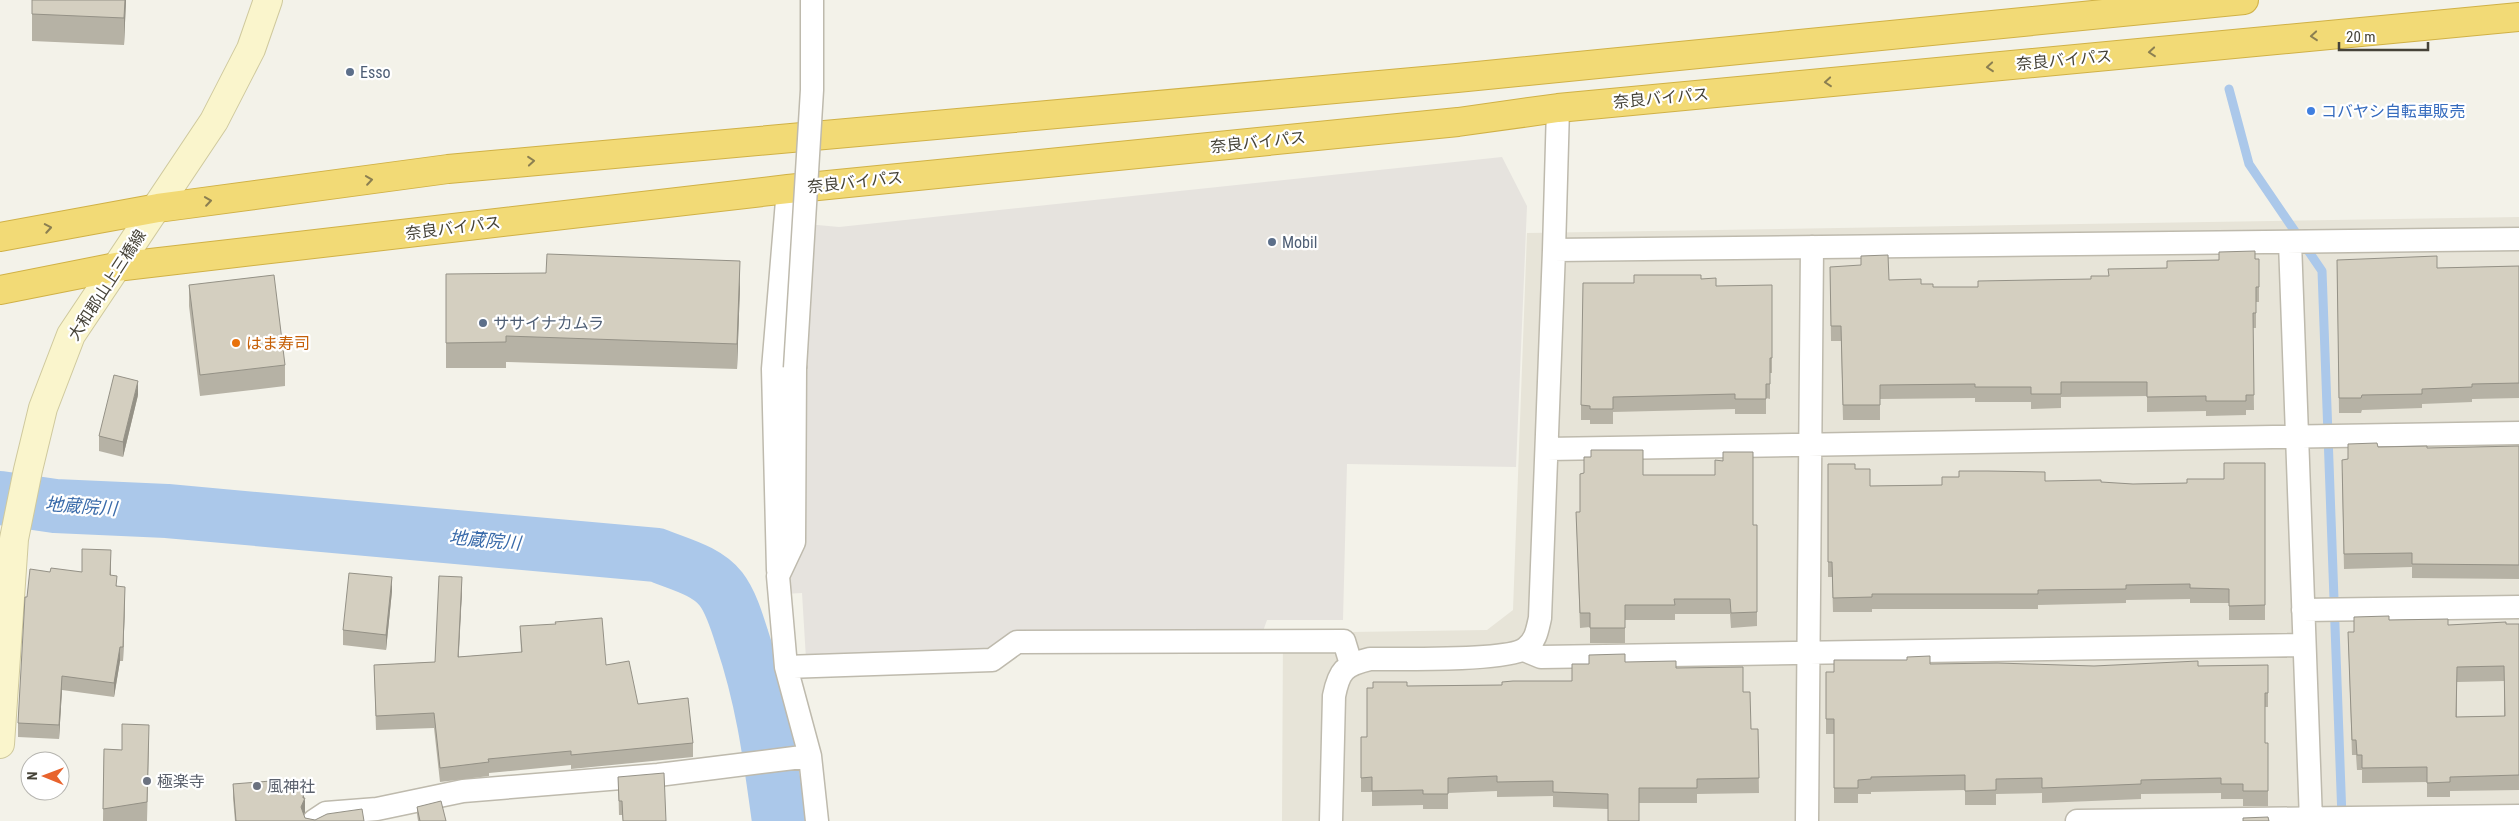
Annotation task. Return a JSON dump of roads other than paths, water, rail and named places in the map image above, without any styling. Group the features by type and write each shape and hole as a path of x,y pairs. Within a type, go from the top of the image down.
{"highway":[{"path":"0,236 158,208 448,169 1457,78 2244,0"},
{"name":"奈良バイパス","path":"0,290 116,267 788,189 1458,122 1558,108 2519,17"}],"main road":[{"name":"大和郡山上三橋線","path":"0,744 10,535 43,408 71,335 214,122 251,49 268,0"}],"street":[{"path":"778,576 794,542 795,368 812,90 812,0"},
{"path":"1331,821 1334,696 1338,677 1351,664 1370,659 1502,655 1524,650 1536,638 1540,618 1558,108"},
{"path":"788,189 773,369 778,576 786,667 817,821"},
{"path":"1554,250 2519,239"},
{"path":"2290,242 2311,819"},
{"path":"1807,821 1812,246"},
{"path":"1547,449 2519,433"},
{"path":"2303,610 2519,607"},
{"path":"786,667 992,660 1017,642 1344,641 1351,664"},
{"path":"1524,650 1540,658 2304,645"},
{"path":"314,821 326,813 377,815 463,791 658,775 803,757"},
{"path":"2077,821 2519,816"}],"waterway":[{"path":"2229,89 2249,164 2322,271 2342,818"},
{"name":"地蔵院川","path":"0,498 55,506 167,511 657,555 691,568 715,582 728,600 736,619 761,706 779,821"}],"place":[{"name":"Esso","path":"350,72"},
{"name":"コバヤシ自転車販売","path":"2311,111"},
{"name":"Mobil","path":"1272,242"},
{"name":"ササイナカムラ","path":"483,323"},
{"name":"はま寿司","path":"236,343"},
{"name":"極楽寺","path":"147,781"},
{"name":"風神社","path":"257,786"}]}
